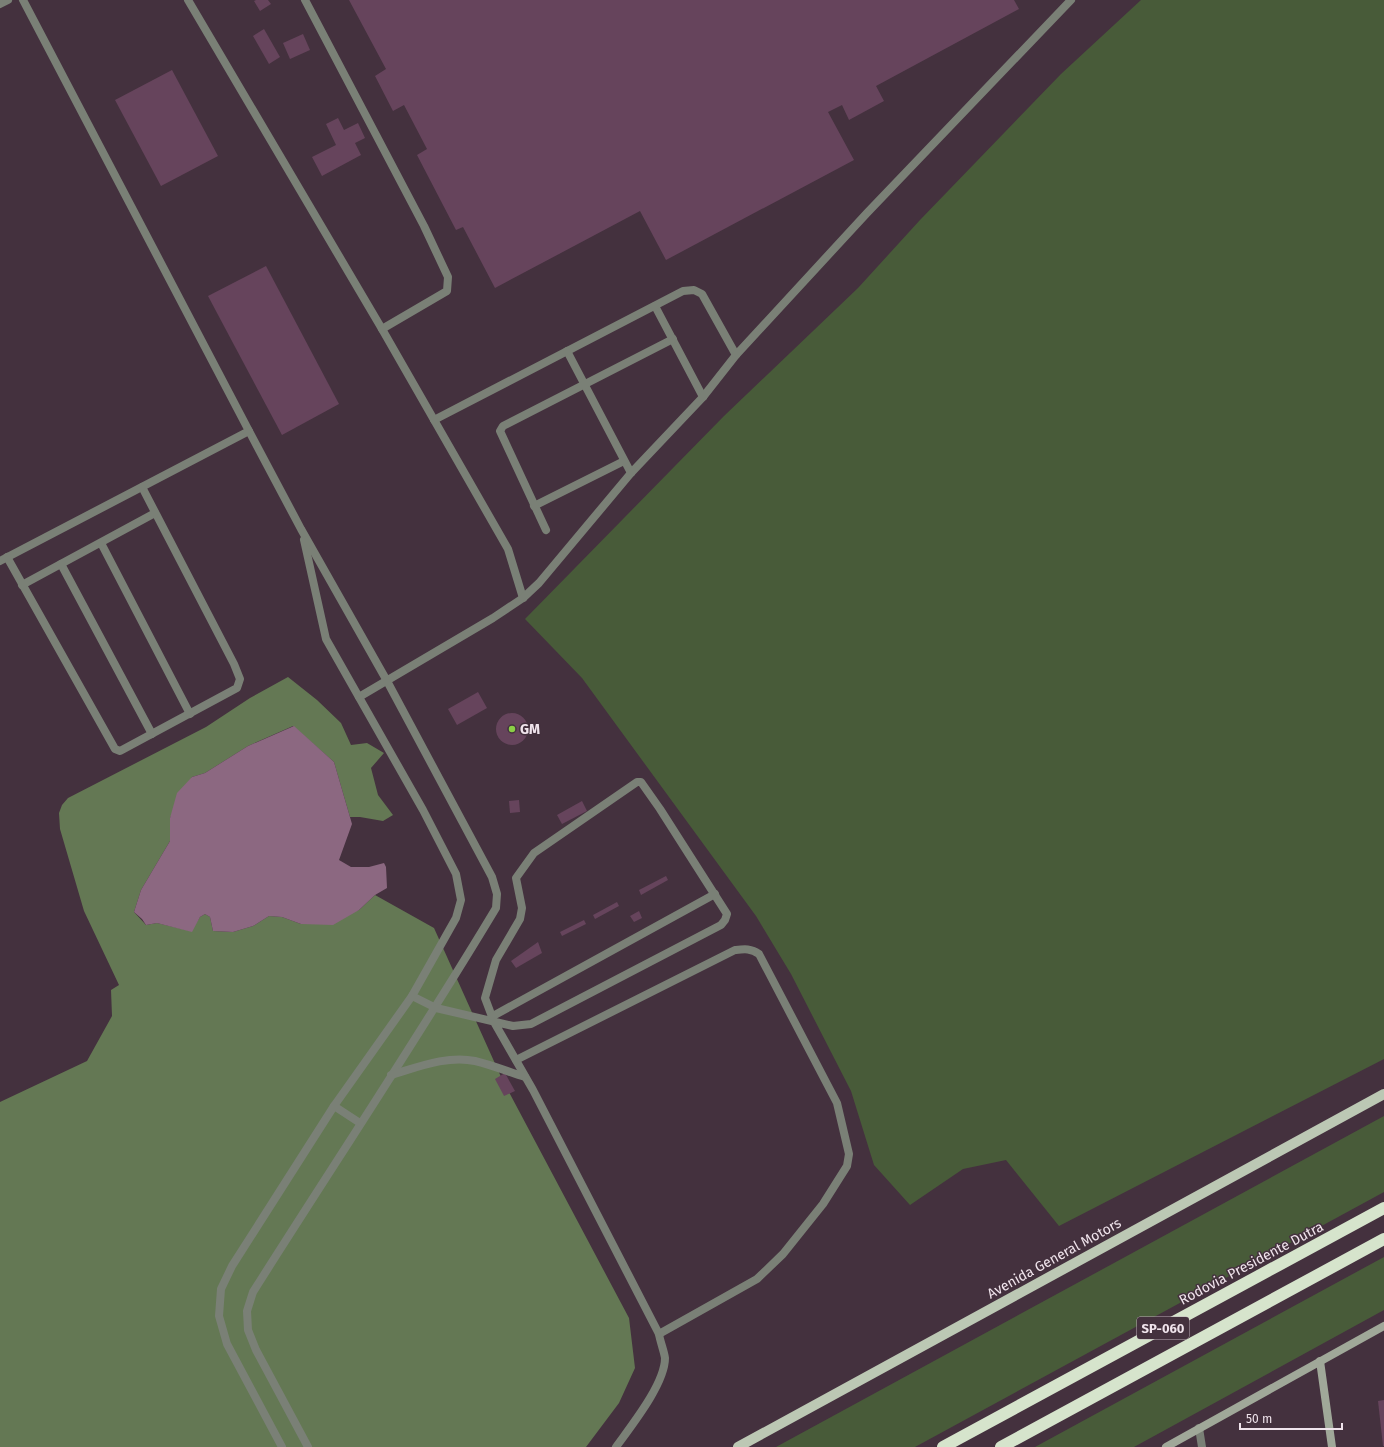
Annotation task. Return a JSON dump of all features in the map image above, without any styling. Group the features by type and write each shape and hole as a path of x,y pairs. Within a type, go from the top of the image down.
{"highway":[{"name":"Rodovia Presidente Dutra","path":"943,1447 1384,1208"},
{"name":"SP-060","path":"1001,1447 1384,1239"}],"main road":[{"name":"Avenida General Motors","path":"738,1447 1384,1094"}],"street":[{"path":"0,4 7,0"},
{"path":"23,0 301,529 386,681 492,877 497,894 496,908 436,1008 360,1122 253,1292 247,1311 248,1330 256,1350 308,1447"},
{"path":"188,0 382,329 508,549 523,598"},
{"path":"305,0 424,226 448,277 447,291 382,329"},
{"path":"359,697 523,598 540,583 631,473 703,397 736,355 867,213 1070,0"},
{"path":"434,420 683,291 694,290 702,294 736,355"},
{"path":"655,306 703,397"},
{"path":"546,530 500,431 503,426 673,339"},
{"path":"567,351 631,473"},
{"path":"142,487 234,664 240,679 237,688 120,751 115,749 22,585 3,559 249,431"},
{"path":"534,506 624,461"},
{"path":"22,585 155,513"},
{"path":"282,1447 227,1344 219,1316 221,1289 232,1266 334,1106 412,996 456,918 461,900 456,874 453,867 423,810 326,639 301,529"},
{"path":"100,543 190,714"},
{"path":"61,564 152,734"},
{"path":"412,996 436,1008 493,1019 513,1026 531,1024 721,925 726,920 727,914 660,809 641,782 637,782 534,853 516,878 522,908 520,919 496,960 486,998 493,1019 516,1060 658,1334 665,1358 660,1377 654,1391 616,1447"},
{"path":"493,1019 715,894"},
{"path":"516,1060 735,950 748,949 754,950 759,954 837,1103 849,1154 847,1166 818,1210 783,1254 757,1279 658,1334"},
{"path":"391,1074 436,1062 453,1060 475,1061 525,1078"},
{"path":"334,1106 360,1122"},
{"path":"1166,1447 1384,1326"},
{"path":"1320,1361 1332,1447"},
{"path":"1199,1428 1202,1447"}],"green space":[{"path":"1141,0 1384,0 1384,1059 1059,1226 1006,1160 963,1169 910,1205 874,1165 851,1091 791,974 756,916 582,678 525,619 724,416 858,288 920,220 1061,74"},
{"path":"288,677 317,700 341,723 351,745 367,743 384,753 371,768 378,795 393,815 383,821 360,817 350,817 334,762 293,726 248,746 205,773 192,777 170,818 170,841 141,890 134,912 146,925 157,923 191,931 200,917 205,914 210,917 213,931 233,932 253,926 269,916 282,917 301,924 359,910 375,895 434,928 502,1079 629,1318 635,1368 619,1403 586,1447 0,1447 0,1102 87,1061 112,1016 111,990 119,985 84,911 60,829 59,813 62,805 68,798 206,727 250,698"},
{"path":"1384,1116 1384,1192 915,1447 776,1447"},
{"path":"1384,1257 1384,1310 1134,1447 1035,1447"}],"shaded area":[{"path":"294,726 334,762 352,824 339,860 351,867 369,867 384,863 386,867 387,888 375,895 359,910 333,925 301,924 282,917 269,916 253,926 233,932 213,931 210,917 205,914 200,917 192,932 157,923 146,925 134,912 141,890 170,841 170,818 177,793 192,777 205,773 248,746"}],"building":[{"path":"268,0 271,4 260,11 254,1"},
{"path":"349,0 1014,0 1019,9 876,86 884,101 849,120 842,105 828,112 854,160 666,260 640,211 495,288 463,227 456,230 417,155 427,149 404,105 393,111 375,76 386,69"},
{"path":"264,29 280,57 269,64 253,36"},
{"path":"303,34 310,50 290,59 283,43"},
{"path":"172,70 218,156 161,186 115,100"},
{"path":"338,118 344,130 358,123 365,138 355,143 361,155 322,176 312,157 336,145 326,124"},
{"path":"266,266 339,404 282,435 208,296"},
{"path":"478,692 487,708 457,725 448,709"},
{"name":"GM","path":"509,713 515,713 524,717 528,729 524,741 515,745 509,745 500,741 496,732 496,726 500,717"},
{"path":"519,800 520,812 510,813 509,801"},
{"path":"582,801 587,811 562,824 557,815"},
{"path":"666,876 668,880 641,895 639,890"},
{"path":"617,902 619,906 595,919 593,915"},
{"path":"639,911 642,918 634,922 630,916"},
{"path":"584,920 586,924 562,936 560,932"},
{"path":"538,942 542,953 516,968 511,961"},
{"path":"505,1073 515,1091 504,1096 495,1079"},
{"path":"1384,1400 1384,1446 1383,1446 1378,1401"}],"place":[{"name":"GM","path":"512,729"}]}
